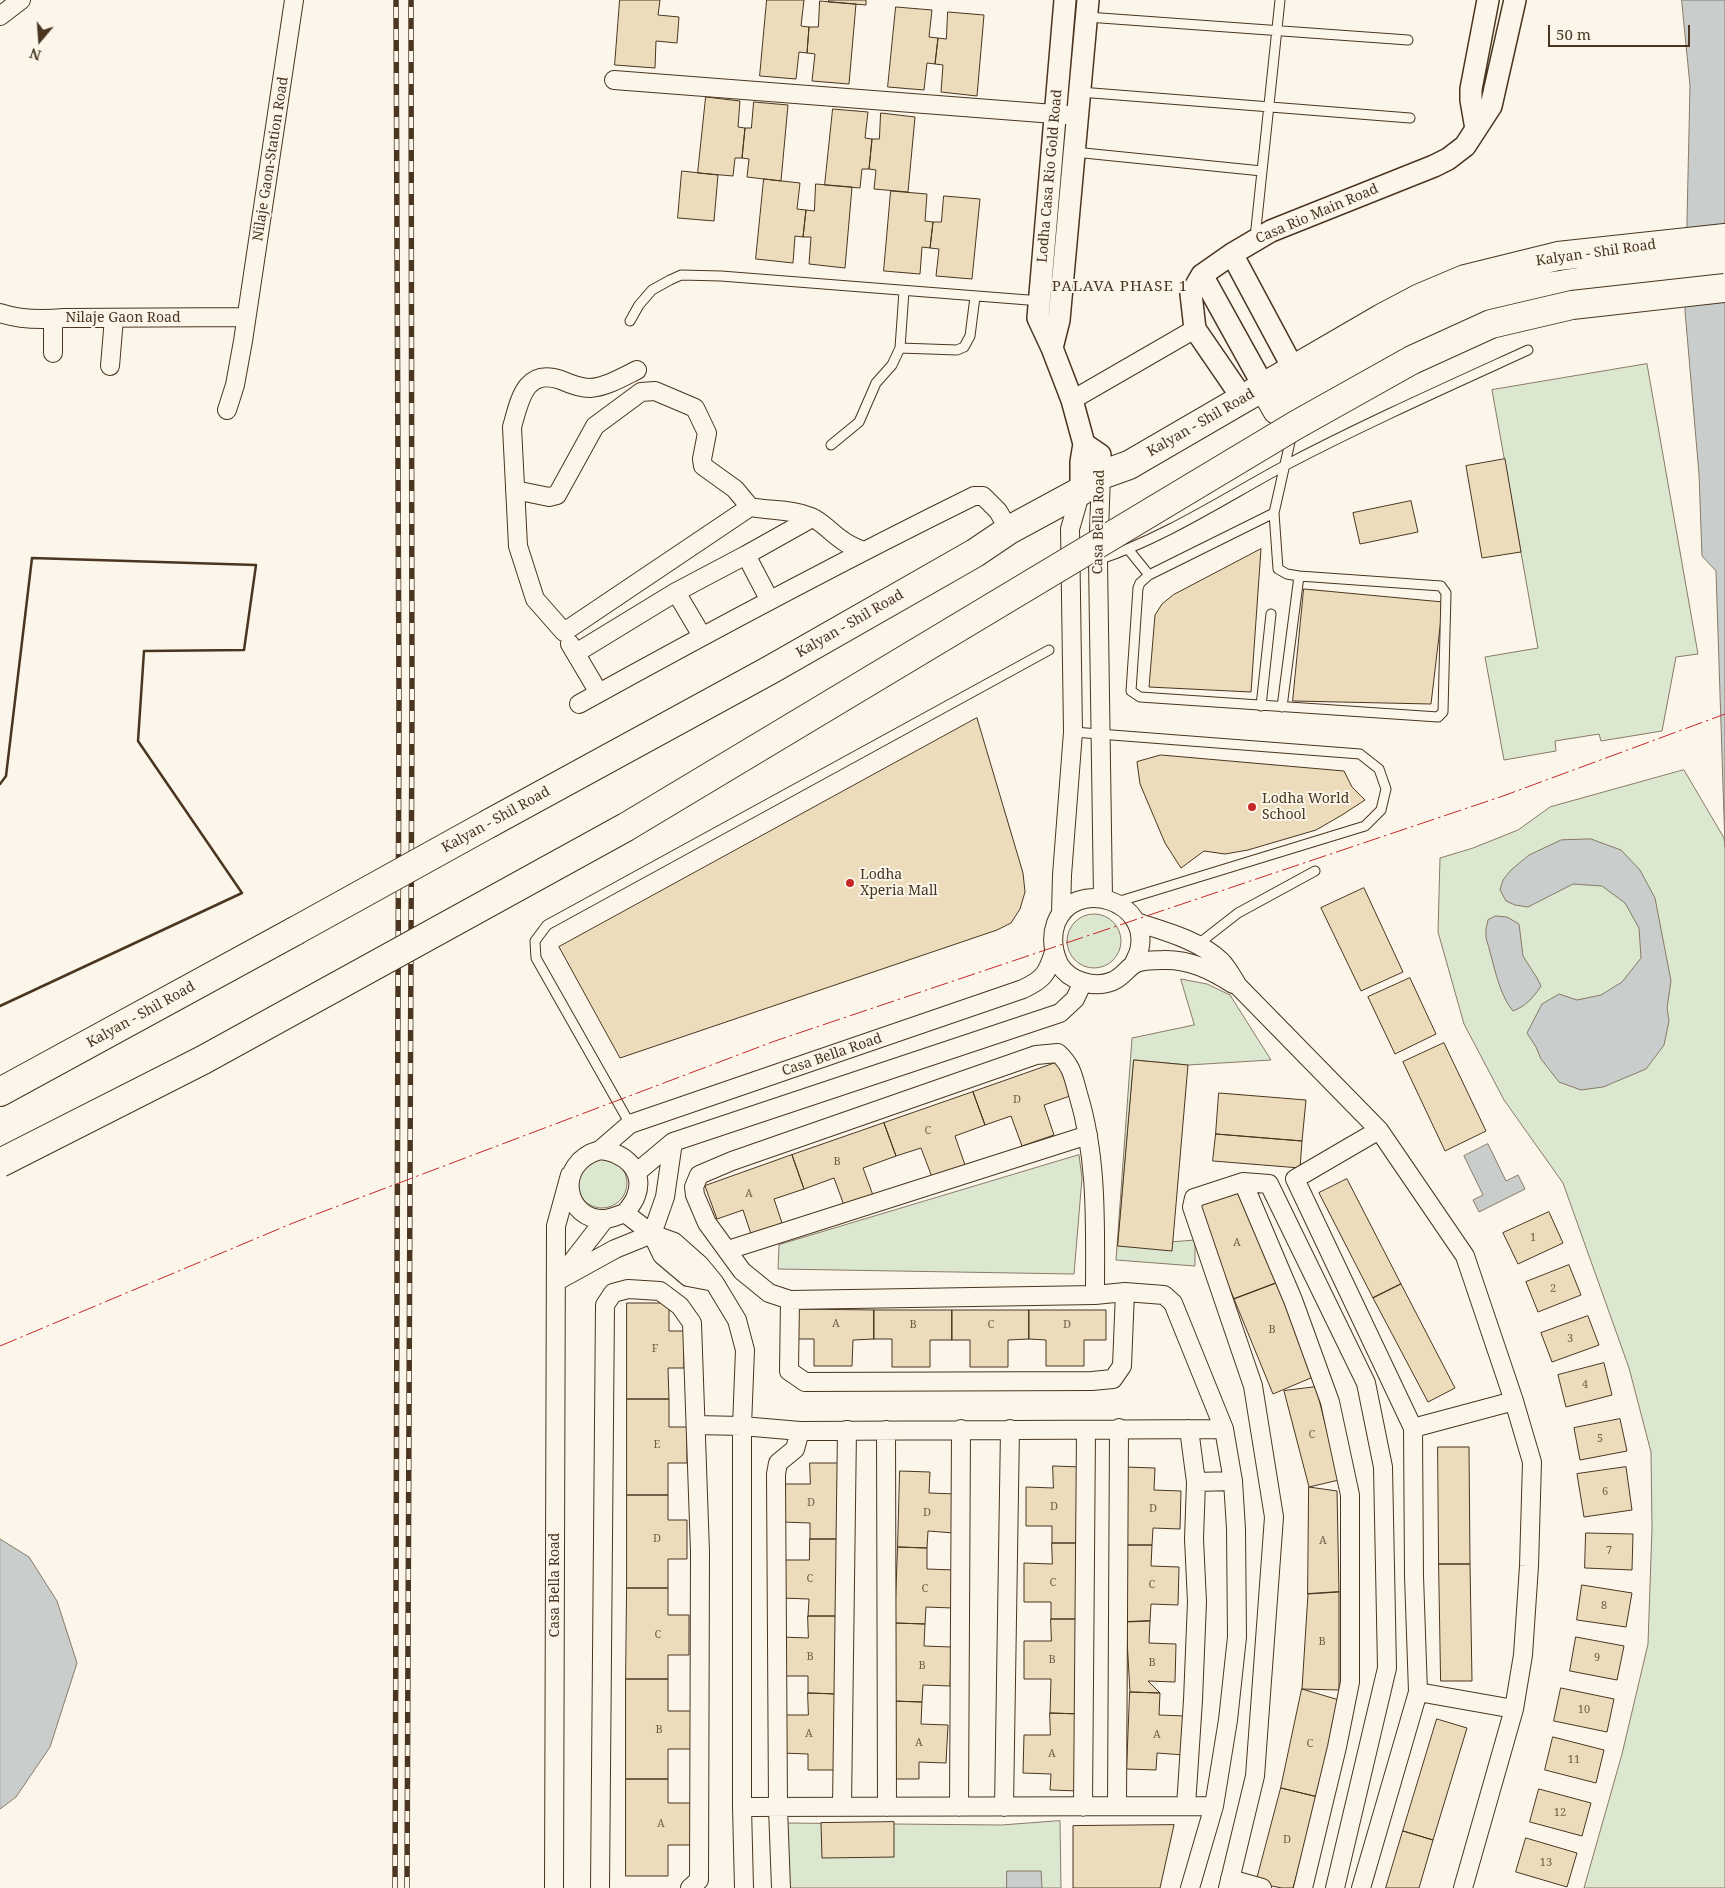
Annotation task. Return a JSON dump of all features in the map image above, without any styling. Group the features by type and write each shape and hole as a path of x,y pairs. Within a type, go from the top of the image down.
{"main road":[{"name":"Kalyan - Shil Road","path":"1283,405 1294,368 1420,298 1465,279 1525,263 1592,251 1725,238"},
{"name":"Kalyan - Shil Road","path":"0,1092 770,670 975,553 1008,530 1091,483 1129,465 1283,405 1395,341 1432,322 1474,305 1532,289 1725,266"},
{"path":"0,1163 203,1060 626,827 1296,425 1412,360 1491,324 1572,305 1725,288"}],"street":[{"path":"0,16 22,0"},
{"name":"Nilaje Gaon-Station Road","path":"227,410 235,385 294,0"},
{"name":"Lodha Casa Rio Gold Road","path":"1065,0 1038,318 1072,400 1084,444"},
{"path":"1476,130 1470,100 1471,88 1488,0"},
{"name":"Casa Rio Main Road","path":"1283,405 1195,329 1191,294 1202,275 1254,239 1448,159 1465,146 1491,106 1515,0"},
{"name":"Lodha Casa Rio Gold Road","path":"1052,348 1061,302 1088,8"},
{"path":"614,80 1078,116"},
{"path":"1232,254 1294,368"},
{"path":"1202,275 1283,405"},
{"name":"Nilaje Gaon Road","path":"0,314 37,320 246,317"},
{"path":"110,366 114,318"},
{"path":"53,319 53,353"},
{"path":"1072,400 1195,329"},
{"path":"599,693 564,632 535,599 518,546 512,427 528,385 536,378 549,376 580,387 590,388 600,386 637,370"},
{"path":"515,490 548,497 557,495 594,426 641,392 655,391 695,408 708,433 702,458 703,466 736,489 750,507 783,511 820,521 842,541 863,550"},
{"name":"Casa Bella Road","path":"1084,444 1081,462 1091,483 1098,560 1099,734 1109,900"},
{"name":"Casa Bella Road","path":"554,1888 556,1226 570,1176 574,1166 581,1158 600,1150 630,1124 1005,996 1039,981 1049,969 1054,952 1053,938 1056,924 1062,913 1062,875 1073,732 1070,529 1091,483"},
{"path":"579,704 863,550 974,496 983,496 998,511 1008,530"},
{"path":"564,632 750,507"},
{"path":"576,653 676,592 812,518"},
{"path":"746,555 769,600"},
{"path":"676,592 702,636"},
{"path":"1062,913 1074,903 1088,898 1109,900 1128,911 1136,922 1140,936 1139,951 1133,965"},
{"path":"1136,922 1197,945 1222,962 1238,986 1379,1130 1465,1256 1514,1401 1532,1462 1529,1566 1523,1655 1514,1709 1463,1888"},
{"path":"1054,952 1060,966 1070,976 1083,982 1098,984 1112,982 1138,962 1163,960 1190,962 1214,972 1238,986"},
{"path":"636,1173 673,1142 1060,1013 1076,999 1083,982"},
{"path":"1095,1296 1094,1179 1088,1136 1084,1114 1068,1063 1058,1053 1036,1054 732,1161 699,1175 694,1187 695,1195 707,1223 742,1270 770,1293 790,1300 1095,1296 1125,1292 1164,1295 1173,1303 1224,1429 1233,1481 1236,1529 1237,1637 1228,1720 1214,1806 1190,1888"},
{"path":"1361,1888 1418,1692 1413,1428 1295,1180 1379,1130"},
{"path":"728,1250 1088,1136"},
{"path":"557,1281 615,1249 652,1234 664,1197 673,1142"},
{"path":"570,1176 571,1197 577,1206 590,1216 605,1219 625,1213 636,1197 638,1190 636,1173 622,1155 600,1150"},
{"path":"1243,1182 1293,1300 1330,1402 1350,1495 1350,1682 1337,1746 1303,1888"},
{"path":"1262,1888 1229,1884 1255,1776 1274,1517 1253,1386 1192,1207 1194,1198 1243,1182 1268,1184 1277,1201 1366,1384 1383,1467 1387,1668 1335,1888"},
{"path":"625,1213 652,1234 662,1255 688,1277 714,1282 736,1320 745,1350 742,1426 742,1807 744,1888"},
{"path":"557,1281 605,1219"},
{"path":"600,1888 605,1305 613,1293 628,1289 660,1291 680,1306 692,1324 700,1552 699,1880 690,1888"},
{"path":"790,1300 789,1371 805,1382 1092,1381 1112,1379 1122,1366 1125,1292"},
{"path":"1413,1428 1514,1401"},
{"path":"696,1426 742,1426 800,1431 1224,1429"},
{"path":"1117,1806 1119,1428"},
{"path":"959,1807 961,1429"},
{"path":"1004,1807 1010,1429"},
{"path":"1186,1806 1197,1602 1194,1539 1196,1482 1189,1429"},
{"path":"842,1807 848,1430"},
{"path":"886,1430 887,1807"},
{"path":"1083,1807 1086,1430"},
{"path":"781,1888 778,1808 776,1474 778,1463 795,1449 800,1431"},
{"path":"1196,1482 1233,1481"},
{"path":"1418,1692 1514,1709"},
{"path":"742,1807 1214,1806"}],"lane":[{"path":"1254,239 1280,0"},
{"path":"1088,8 1277,30 1408,40"},
{"path":"1080,92 1410,118"},
{"path":"1074,152 1262,171"},
{"path":"630,321 639,305 652,290 681,275 721,276 975,297 1061,302"},
{"path":"831,445 859,422 876,382 892,364 900,348 904,291"},
{"path":"900,348 957,350 964,347 970,336 975,297"},
{"path":"1098,560 1152,539 1286,465 1528,350"},
{"path":"1274,513 1150,575 1140,583 1138,588 1131,691 1140,697 1438,717 1443,712 1446,593 1440,586 1299,576 1287,574 1278,569 1274,513 1286,465 1283,405"},
{"path":"1128,549 1150,575"},
{"path":"1282,707 1299,576"},
{"path":"1261,706 1271,614"},
{"path":"630,1124 536,958 535,941 546,925 1049,650"},
{"path":"1073,732 1360,754 1379,769 1386,789 1381,810 1365,826 1109,900"},
{"path":"1197,945 1238,913 1315,871"}],"green space":[{"path":"1647,364 1698,654 1676,657 1662,731 1601,741 1599,734 1555,741 1556,751 1504,760 1485,657 1538,648 1492,390"},
{"path":"1684,770 1724,838 1725,847 1725,1888 1584,1888 1622,1754 1648,1644 1652,1528 1651,1452 1629,1368 1563,1183 1504,1100 1464,1024 1438,932 1440,858 1473,848 1518,830 1550,807"},
{"path":"1089,914 1099,914 1109,918 1117,926 1121,941 1117,956 1109,964 1099,968 1089,968 1079,964 1071,956 1067,946 1067,936 1071,926 1079,918"},
{"path":"1181,979 1207,984 1230,995 1271,1060 1188,1065 1134,1060 1118,1246 1195,1240 1195,1266 1116,1260 1132,1038 1194,1025"},
{"path":"1079,1155 1082,1178 1074,1274 778,1269 779,1245"},
{"path":"602,1158 620,1165 627,1183 620,1201 602,1208 584,1201 577,1183 584,1165"},
{"path":"1060,1821 1061,1888 783,1888 787,1823 1001,1825"}],"shaded area":[{"path":"1682,0 1725,0 1725,847 1716,571 1702,556 1699,474 1685,311 1690,86"},
{"path":"1591,839 1621,850 1640,870 1655,898 1671,981 1667,1008 1669,1021 1664,1045 1646,1069 1603,1087 1581,1090 1559,1082 1541,1059 1527,1033 1542,1004 1559,994 1577,1000 1601,995 1622,982 1641,958 1639,928 1625,903 1602,886 1573,884 1528,907 1506,901 1500,890 1503,880 1511,870 1529,855 1561,840"},
{"path":"1496,916 1507,917 1519,924 1523,956 1541,986 1529,1001 1513,1011 1503,995 1486,938 1488,920"},
{"path":"1488,1144 1506,1181 1518,1175 1525,1189 1479,1212 1473,1200 1483,1195 1464,1156"},
{"path":"0,1539 29,1557 57,1601 77,1663 50,1747 16,1797 0,1809"},
{"path":"1007,1871 1041,1871 1042,1888 1007,1888"}],"building":[{"path":"620,0 660,0 658,15 679,17 677,43 656,41 655,68 615,65"},
{"path":"767,0 804,0 801,26 809,27 807,53 799,52 796,79 760,76"},
{"path":"829,0 866,0 866,5 829,2"},
{"path":"820,1 856,4 849,84 812,81 815,54 807,53 809,27 818,27"},
{"path":"896,7 932,10 929,37 938,38 935,64 927,63 924,90 888,87"},
{"path":"948,12 984,15 977,96 941,92 943,65 935,64 938,38 946,39"},
{"path":"706,97 740,101 738,127 745,128 742,158 735,158 733,176 698,173"},
{"path":"754,102 788,105 781,181 747,177 749,159 742,158 745,128 751,128"},
{"path":"833,109 868,112 865,138 872,139 869,169 862,169 860,188 825,185"},
{"path":"881,113 915,117 908,192 874,189 876,170 869,169 872,139 879,139"},
{"path":"682,171 718,175 714,221 678,218"},
{"path":"764,179 800,183 797,209 806,210 803,237 795,236 793,263 756,259"},
{"path":"816,184 852,187 845,268 809,264 811,237 803,237 806,210 814,211"},
{"path":"891,191 927,194 925,221 933,222 930,248 922,247 920,274 884,271"},
{"path":"944,196 980,199 972,279 936,276 939,249 930,248 933,222 941,222"},
{"path":"1505,459 1521,552 1482,558 1466,466"},
{"path":"1411,501 1418,532 1360,544 1353,513"},
{"path":"1261,549 1251,692 1149,687 1155,615 1162,604 1173,595"},
{"path":"1304,589 1443,602 1431,704 1293,701"},
{"name":"Lodha Xperia Mall","path":"977,718 1023,873 1025,892 1020,909 1011,923 997,930 620,1058 559,947"},
{"name":"Lodha World School","path":"1161,755 1344,771 1352,787 1365,800 1316,830 1248,850 1225,854 1204,851 1181,868 1165,843 1140,784 1137,762"},
{"path":"1364,888 1403,972 1361,991 1321,908"},
{"path":"1410,978 1436,1034 1395,1054 1368,997"},
{"path":"1444,1043 1486,1131 1445,1151 1403,1062"},
{"path":"1134,1060 1188,1065 1172,1251 1118,1246"},
{"path":"1061,1061 1073,1095 1044,1105 1054,1135 1022,1146 1011,1116 985,1125 973,1092"},
{"path":"973,1092 985,1125 955,1136 965,1165 932,1177 921,1148 896,1156 884,1123"},
{"path":"1219,1093 1306,1100 1302,1141 1216,1134"},
{"path":"884,1123 896,1156 863,1168 874,1198 845,1208 834,1178 804,1189 792,1155"},
{"path":"1216,1134 1302,1141 1300,1168 1213,1161"},
{"path":"792,1155 804,1189 774,1199 784,1229 753,1240 743,1210 717,1219 705,1186"},
{"path":"1347,1179 1401,1284 1373,1298 1319,1193"},
{"path":"1240,1187 1279,1282 1234,1299 1196,1205"},
{"path":"1549,1212 1563,1243 1518,1264 1503,1233"},
{"path":"1569,1265 1581,1295 1538,1312 1526,1282"},
{"path":"1279,1282 1313,1377 1273,1394 1234,1299"},
{"path":"1401,1284 1455,1388 1428,1402 1373,1298"},
{"path":"627,1303 669,1303 669,1331 684,1331 684,1368 668,1368 669,1399 627,1399"},
{"path":"797,1309 874,1310 874,1339 853,1340 852,1366 814,1366 814,1339 797,1339"},
{"path":"874,1310 952,1310 952,1340 930,1340 930,1367 892,1367 892,1339 874,1339"},
{"path":"952,1310 1029,1310 1029,1339 1008,1340 1008,1367 970,1367 970,1340 952,1340"},
{"path":"1029,1310 1106,1310 1106,1340 1084,1340 1084,1366 1046,1366 1046,1340 1029,1339"},
{"path":"1588,1316 1599,1345 1552,1362 1541,1333"},
{"path":"1604,1363 1612,1395 1566,1407 1558,1375"},
{"path":"1316,1387 1339,1480 1309,1487 1284,1391"},
{"path":"627,1399 669,1399 669,1427 687,1427 687,1463 668,1463 668,1495 627,1495"},
{"path":"1620,1419 1627,1451 1580,1460 1574,1428"},
{"path":"1438,1447 1469,1447 1470,1564 1439,1564"},
{"path":"810,1463 840,1463 839,1539 810,1539 810,1523 783,1522 783,1484 810,1484"},
{"path":"1053,1466 1082,1467 1082,1543 1052,1543 1052,1526 1026,1526 1026,1487 1053,1488"},
{"path":"1125,1467 1155,1468 1154,1490 1181,1491 1180,1529 1153,1528 1152,1545 1124,1545"},
{"path":"1626,1467 1632,1510 1584,1517 1577,1474"},
{"path":"900,1471 930,1472 929,1493 956,1494 954,1533 928,1531 927,1548 898,1547"},
{"path":"1309,1487 1337,1491 1339,1592 1308,1594"},
{"path":"627,1495 668,1495 668,1520 687,1520 687,1559 668,1559 668,1588 627,1588"},
{"path":"1586,1533 1633,1534 1632,1570 1585,1568"},
{"path":"810,1539 839,1539 839,1616 808,1616 809,1599 782,1598 782,1560 809,1560"},
{"path":"1052,1543 1082,1543 1081,1619 1051,1619 1051,1602 1024,1602 1024,1563 1052,1564"},
{"path":"1124,1545 1152,1545 1151,1566 1179,1567 1178,1605 1151,1604 1150,1621 1126,1622"},
{"path":"898,1547 927,1548 927,1569 954,1570 953,1608 926,1607 925,1624 895,1623"},
{"path":"1439,1564 1470,1564 1472,1681 1441,1681"},
{"path":"1582,1585 1632,1593 1626,1627 1577,1620"},
{"path":"627,1588 668,1588 668,1615 689,1615 689,1655 668,1655 668,1679 626,1679"},
{"path":"1339,1592 1339,1690 1302,1689 1308,1594"},
{"path":"808,1616 839,1616 838,1694 808,1693 808,1676 781,1676 781,1637 808,1638"},
{"path":"1051,1619 1081,1619 1081,1714 1050,1713 1051,1679 1024,1679 1024,1641 1051,1641"},
{"path":"1150,1621 1149,1643 1176,1644 1175,1682 1148,1681 1160,1693 1130,1692 1126,1622"},
{"path":"895,1623 925,1624 924,1646 951,1647 950,1686 923,1685 922,1702 892,1701"},
{"path":"1576,1637 1624,1646 1617,1680 1570,1671"},
{"path":"626,1679 668,1679 668,1711 691,1711 691,1749 668,1749 668,1779 626,1779"},
{"path":"1561,1688 1614,1699 1607,1732 1554,1721"},
{"path":"1302,1689 1339,1700 1318,1797 1281,1788"},
{"path":"1130,1692 1160,1693 1159,1715 1185,1716 1184,1755 1157,1753 1156,1770 1127,1769"},
{"path":"808,1693 838,1694 837,1770 808,1770 808,1754 781,1753 781,1715 808,1715"},
{"path":"892,1701 922,1702 921,1724 948,1725 946,1763 919,1762 919,1779 892,1779"},
{"path":"1050,1713 1081,1714 1080,1791 1050,1790 1051,1774 1023,1773 1024,1735 1050,1735"},
{"path":"1437,1719 1467,1728 1433,1840 1403,1831"},
{"path":"1553,1737 1604,1750 1596,1783 1545,1770"},
{"path":"626,1779 668,1779 668,1803 696,1803 696,1845 668,1845 668,1876 626,1876"},
{"path":"1281,1788 1318,1797 1293,1888 1256,1883"},
{"path":"1539,1789 1591,1803 1582,1836 1530,1822"},
{"path":"894,1822 894,1857 822,1858 821,1823"},
{"path":"1174,1825 1160,1888 1073,1888 1073,1826"},
{"path":"1403,1831 1433,1840 1419,1888 1386,1888"},
{"path":"1526,1838 1577,1853 1567,1887 1516,1872"}],"railway":[{"path":"395,1888 399,699 396,0"},
{"path":"407,1888 412,702 411,0"}],"wall":[{"path":"0,784 6,776 32,558 256,565 244,650 144,651 138,741 242,893 0,1006"}],"power":[{"path":"0,1346 293,1223 775,1041 1503,796 1725,714"}],"place":[{"name":"Lodha World School","path":"1252,807"},
{"name":"Lodha Xperia Mall","path":"850,883"}],"district":[{"name":"PALAVA PHASE 1","path":"1120,287"}]}
